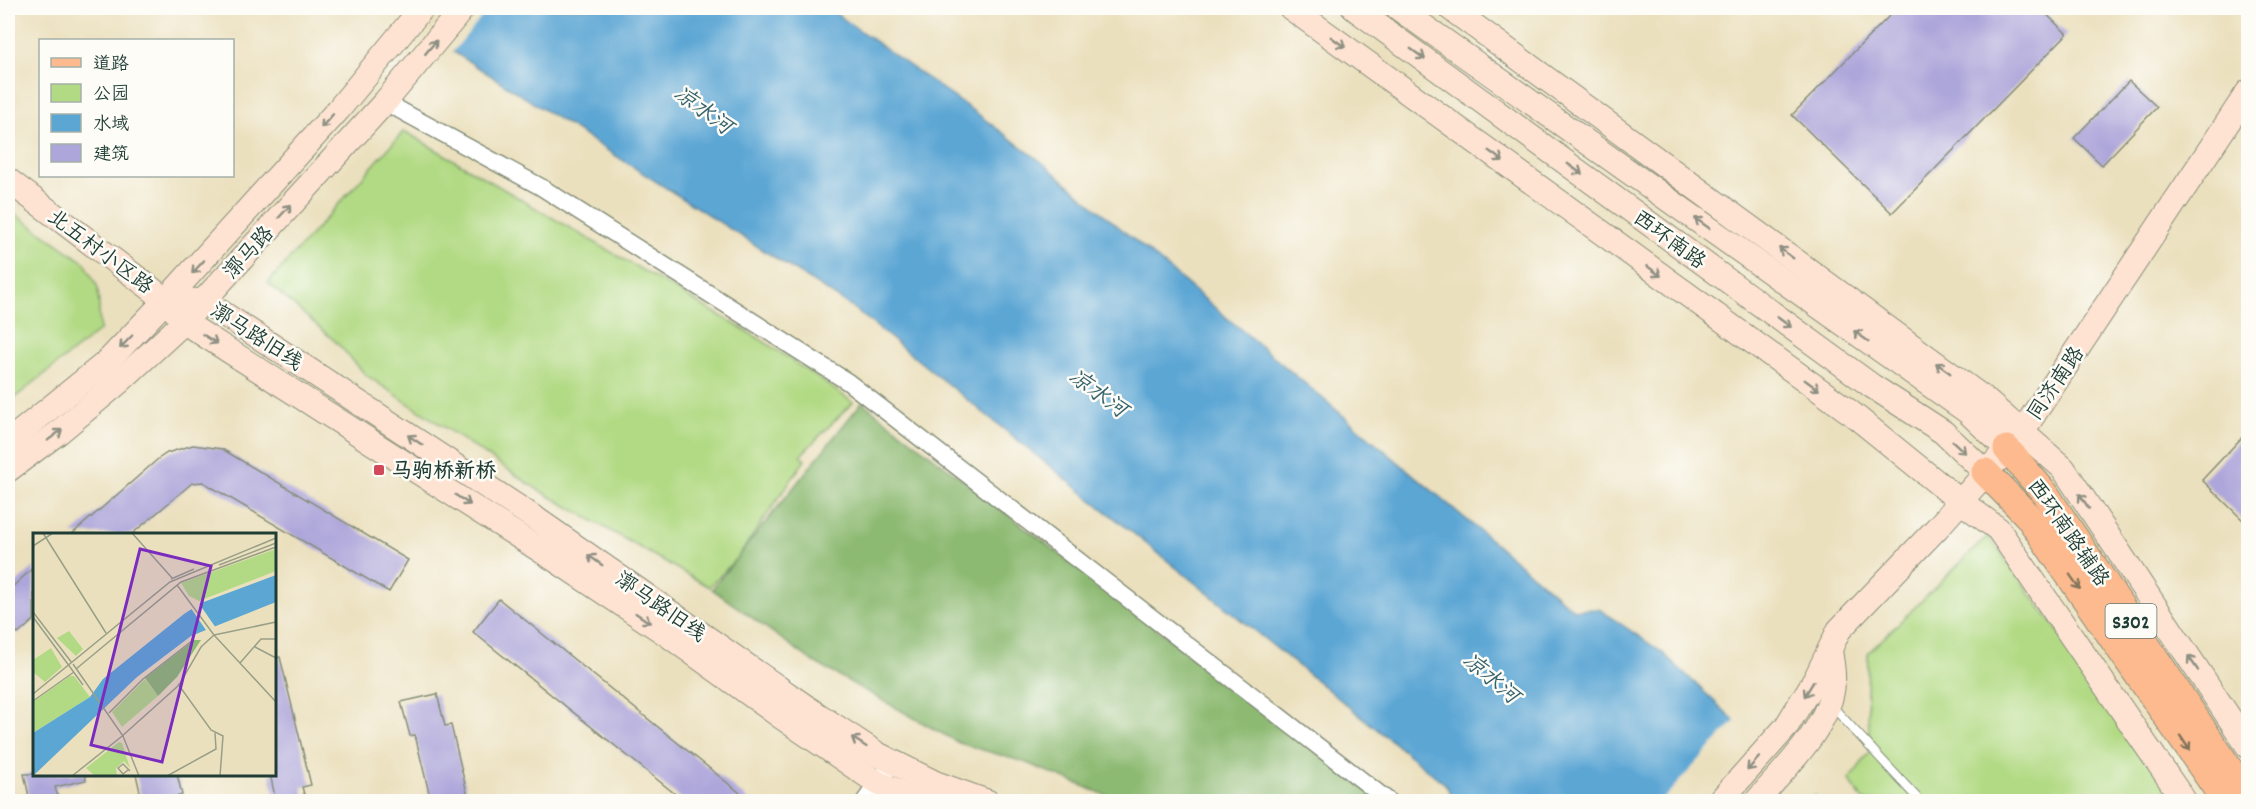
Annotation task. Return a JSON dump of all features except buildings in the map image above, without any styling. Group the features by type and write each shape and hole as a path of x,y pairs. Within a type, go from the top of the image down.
{"main road":[{"name":"漷马路","path":"8,442 108,361 166,300 366,77 422,8"},
{"name":"漷马路","path":"8,470 119,382 184,322 391,94 464,8"},
{"path":"1291,8 1850,412 1998,529 2185,801"},
{"name":"西环南路","path":"1354,8 1872,386 1943,432 1985,472"},
{"name":"西环南路","path":"1398,8 1968,412 2014,440"},
{"path":"1455,11 1511,88"},
{"path":"1455,11 1983,398 2014,440 2062,468 2248,746"},
{"name":"同济南路","path":"1719,801 1786,727 1816,678 1839,630 2014,440 2248,92"},
{"name":"北五村小区路","path":"8,180 166,300"},
{"name":"漷马路旧线","path":"166,300 204,301 536,519 806,707 892,763 935,783 988,801"},
{"name":"漷马路旧线","path":"166,300 184,322 554,559 668,635 780,716 871,792 925,801"},
{"name":"西环南路辅路","path":"2014,440 2045,492 2248,797"},
{"name":"S302","path":"1985,472 2028,516 2226,801"},
{"path":"1756,801 1805,745 1821,720 1834,683 1830,649"},
{"path":"2217,699 2226,763"}],"street":[{"path":"391,94 848,382 1390,801"},
{"path":"871,792 892,763"}],"lane":[{"path":"1828,702 1921,801"}],"green space":[{"path":"404,131 760,339 853,402 800,456 805,460 737,558 709,587 537,489 366,375 336,342 268,283"},
{"path":"8,209 85,263 98,288 100,330 8,403"},
{"path":"862,402 1380,801 1120,801 1024,762 959,743 814,662 712,589"},
{"path":"1988,536 2183,801 1864,801 1849,780 1870,752 1868,653"}],"water":[{"name":"凉水河","path":"385,8 828,8 1043,163 1574,610 1599,609 1663,653 1820,801 1455,801 1445,784 852,307"}],"pier":[{"path":"392,8 489,8 451,54 388,13"},
{"path":"1736,720 1816,793 1808,802 1661,801"}],"place":[{"name":"马驹桥新桥","path":"379,470"}]}
